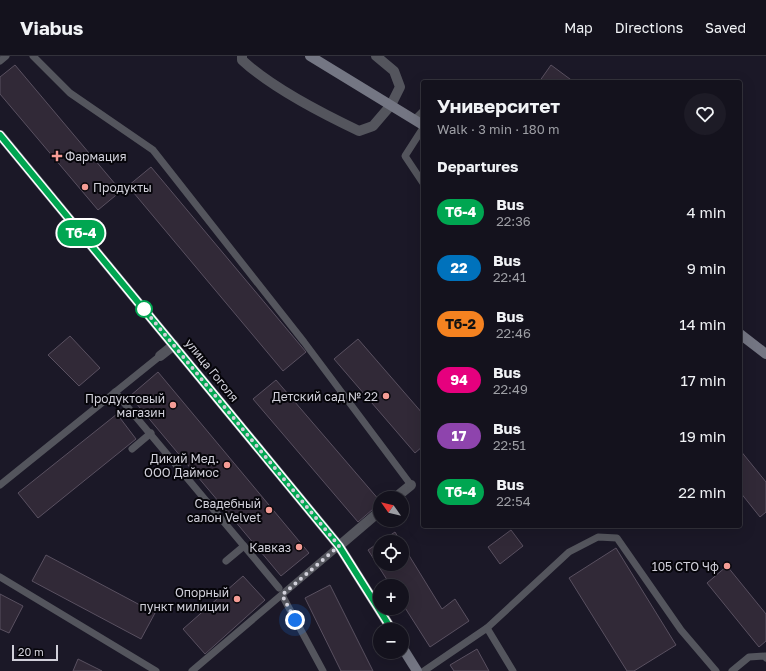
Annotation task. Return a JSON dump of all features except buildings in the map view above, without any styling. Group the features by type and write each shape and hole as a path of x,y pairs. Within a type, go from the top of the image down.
{"main road":[{"path":"310,56 418,122"},
{"name":"улица Гоголя","path":"0,135 339,546 388,623"},
{"path":"742,336 766,354"},
{"path":"409,658 417,671"}],"street":[{"path":"242,56 242,60 256,73 334,119 359,131 373,126 391,105 400,87 394,71 376,56"},
{"path":"160,356 174,345"},
{"path":"404,491 411,485"},
{"path":"339,546 373,517"}],"lane":[{"path":"0,61 6,56"},
{"path":"33,56 70,93 152,150 304,342 411,485"},
{"path":"421,131 405,156 421,180"},
{"path":"0,485 160,356"},
{"path":"115,392 151,433 280,591 323,671"},
{"path":"132,449 151,433"},
{"path":"424,671 487,628 569,552 598,537 617,538 681,630 716,671"},
{"path":"226,561 244,546"},
{"path":"196,670 280,591 339,546"},
{"path":"0,577 156,671"},
{"path":"487,628 513,671"},
{"path":"732,671 749,657 765,656 766,658"}],"bus line":[{"name":"Тб-4","path":"0,135 339,546 388,623"}],"place":[{"name":"Фармация","path":"57,156"},
{"name":"Продукты","path":"85,187"},
{"name":"Детский сад № 22","path":"386,396"},
{"name":"Продуктовый магазин","path":"173,405"},
{"name":"Дикий Мед. ООО Даймос","path":"227,465"},
{"name":"Свадебный салон Velvet","path":"269,510"},
{"name":"Кавказ","path":"299,547"},
{"name":"105 СТО Чф","path":"727,566"},
{"name":"Опорный пункт милиции","path":"237,599"}],"route":[{"path":"144,309 143,308 339,546 282,595 295,620"}]}
